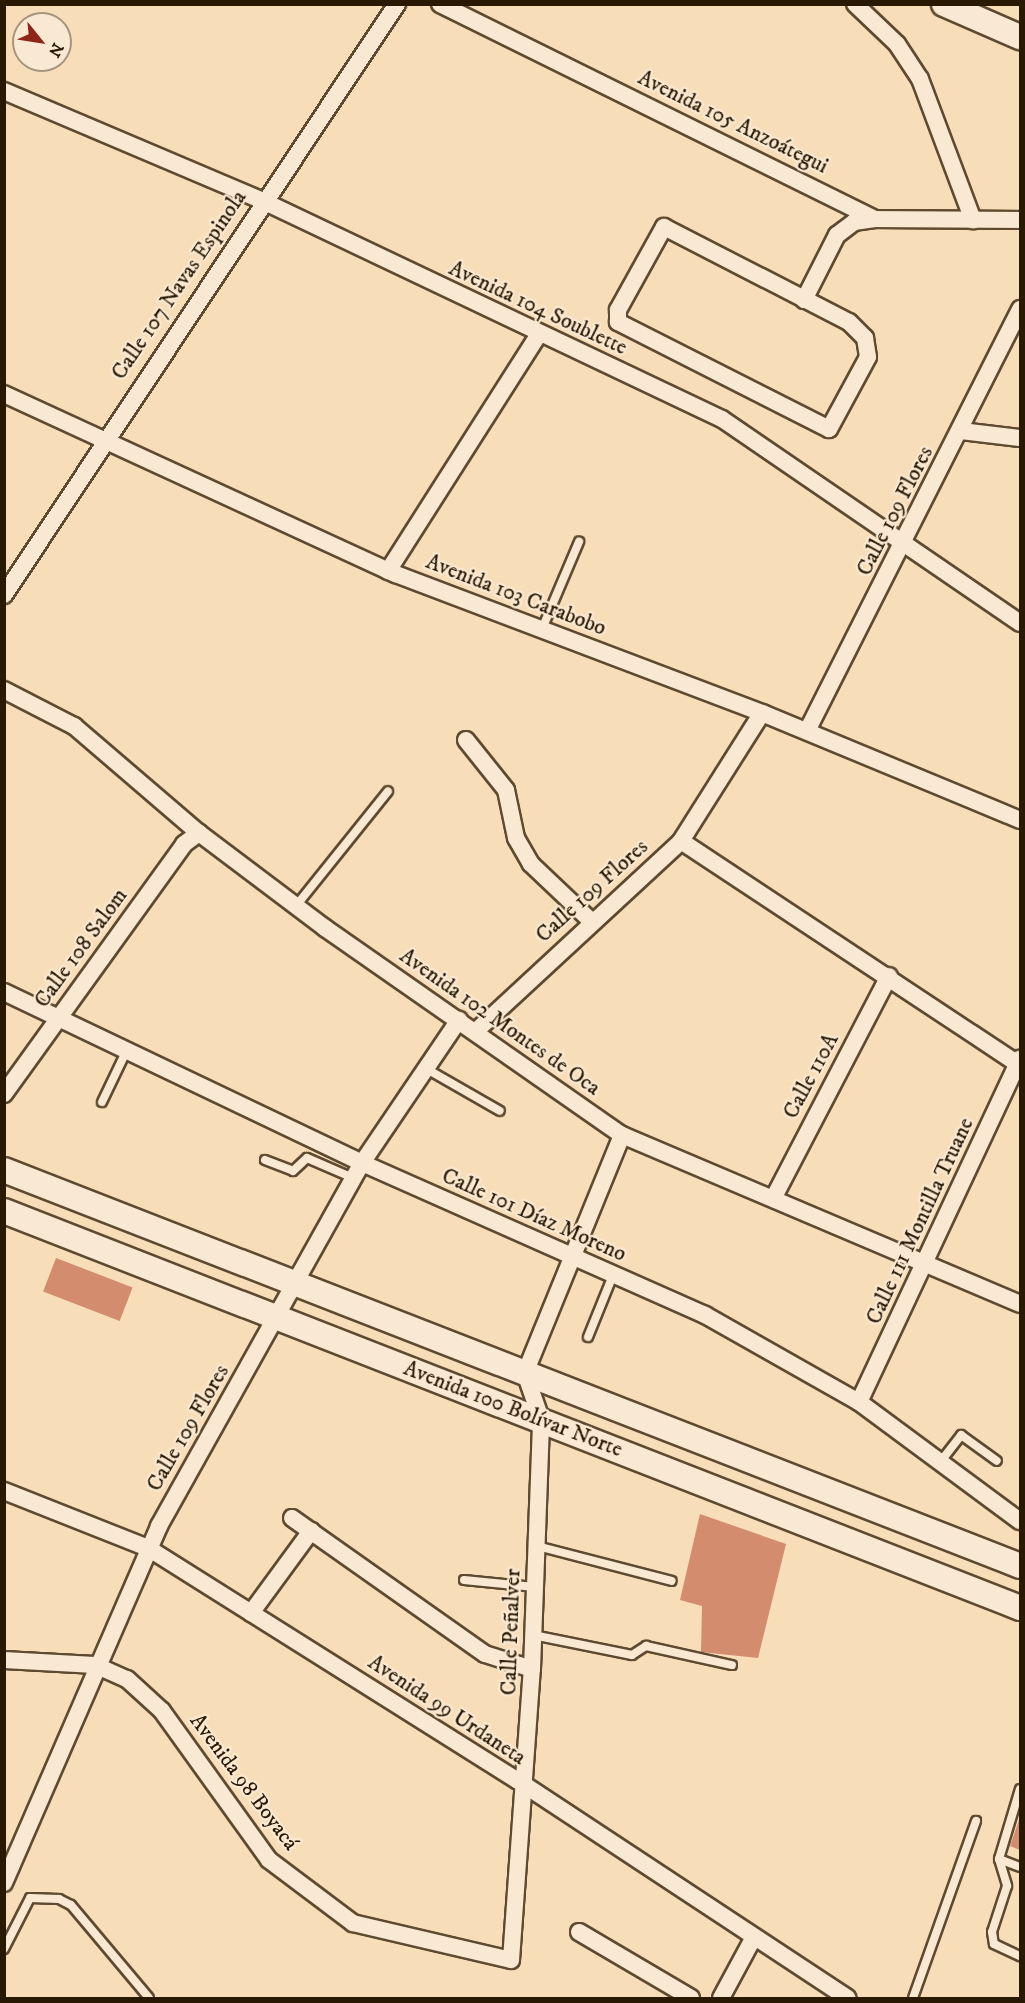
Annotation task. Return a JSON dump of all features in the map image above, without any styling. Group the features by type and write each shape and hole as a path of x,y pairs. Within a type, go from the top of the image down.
{"main road":[{"path":"944,4 1020,37"},
{"name":"Avenida 100 Bolívar Norte","path":"4,1170 1020,1566"},
{"name":"Avenida 100 Bolívar Norte","path":"4,1211 1020,1608"}],"street":[{"name":"Calle 107 Navas Espinola","path":"4,595 105,438 397,4"},
{"name":"Avenida 105 Anzoátegui","path":"440,4 875,219 1020,220"},
{"path":"855,4 897,44 920,79 974,220"},
{"name":"Avenida 104 Soublette","path":"4,91 263,201 722,419 902,547 1020,623"},
{"path":"804,300 837,235 854,222 875,219"},
{"path":"664,227 804,300 849,322 868,347 829,429 616,316 664,227"},
{"name":"Calle 109 Flores","path":"807,731 961,431 1020,309"},
{"path":"388,571 538,333"},
{"name":"Avenida 103 Carabobo","path":"4,394 105,438 388,571 762,713 1020,820"},
{"path":"961,431 1020,438"},
{"name":"Avenida 102 Montes de Oca","path":"4,690 74,726 199,833 296,906 622,1135 774,1197 1020,1304"},
{"name":"Calle 109 Flores","path":"476,1031 590,920 681,841 762,713"},
{"path":"466,740 506,790 516,838 531,864 590,920"},
{"name":"Calle 108 Salom","path":"4,1094 184,844 199,833"},
{"path":"681,841 1019,1061"},
{"name":"Calle 110A","path":"774,1197 889,976"},
{"name":"Calle 101 Díaz Moreno","path":"4,992 126,1052 362,1162 705,1315 859,1402 1020,1521"},
{"name":"Calle 109 Flores","path":"4,1883 95,1665 148,1548 362,1162 459,1020"},
{"name":"Calle 111 Montilla Truane","path":"859,1402 1019,1061"},
{"path":"541,1419 525,1373 622,1135"},
{"name":"Calle Peñalver","path":"513,1954 532,1669 541,1419"},
{"name":"Avenida 99 Urdaneta","path":"4,1491 148,1548 525,1788 848,1998"},
{"path":"292,1518 485,1654 532,1669"},
{"path":"252,1613 311,1531"},
{"name":"Avenida 98 Boyacá","path":"4,1660 95,1665 127,1679 162,1711 269,1860 353,1923 509,1960 513,1954"},
{"path":"579,1932 691,1998"},
{"path":"721,1998 754,1937"}],"lane":[{"path":"542,629 579,542"},
{"path":"296,906 388,791"},
{"path":"102,1102 126,1052"},
{"path":"425,1068 500,1111"},
{"path":"265,1160 293,1171 312,1159 353,1178"},
{"path":"588,1337 613,1275"},
{"path":"941,1461 961,1436 997,1461"},
{"path":"537,1546 672,1581"},
{"path":"464,1580 535,1587"},
{"path":"533,1635 632,1655 646,1646 732,1665"},
{"path":"1020,1789 999,1859 1007,1886 992,1932 994,1944 1020,1956"},
{"path":"914,1998 976,1821"},
{"path":"999,1859 1020,1867"},
{"path":"4,1949 30,1898 59,1899 71,1905 149,1998"}],"building":[{"path":"56,1258 133,1287 120,1321 43,1292"},
{"path":"700,1514 786,1544 758,1658 701,1652 702,1606 680,1600"},
{"path":"1020,1817 1020,1850 1010,1846"}]}
